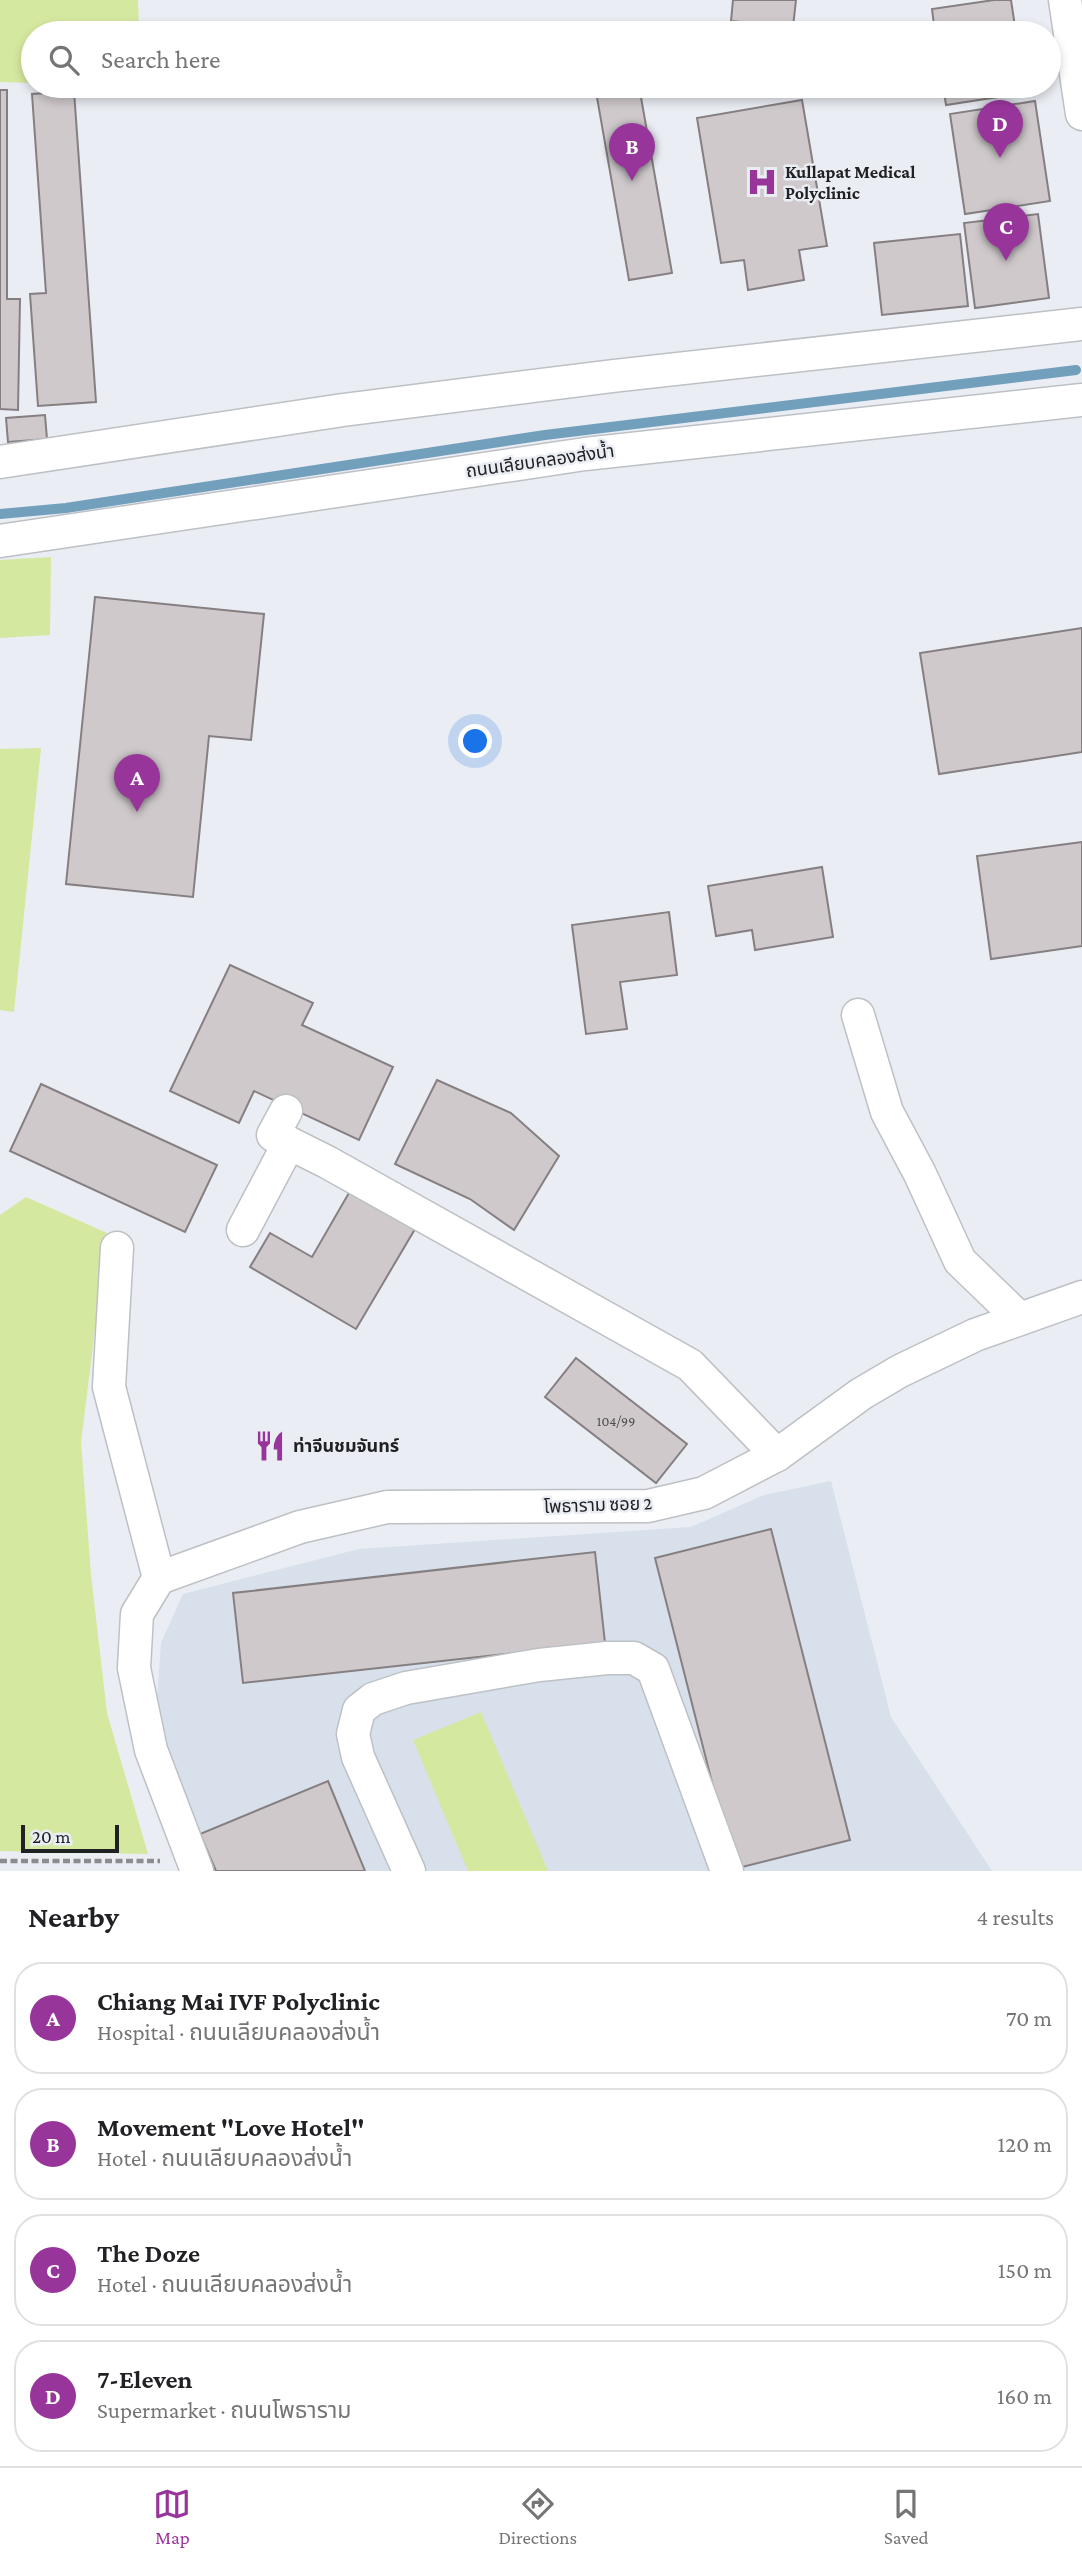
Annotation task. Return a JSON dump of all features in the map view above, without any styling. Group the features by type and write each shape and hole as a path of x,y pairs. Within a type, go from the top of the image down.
{"street":[{"path":"1066,0 1082,114"},
{"path":"0,462 343,410 586,379 1082,324"},
{"name":"ถนนเลียบคลองส่งน้ำ","path":"0,541 585,454 1082,400"},
{"path":"858,1015 887,1112 920,1174 960,1261 1020,1319"},
{"path":"286,1111 274,1135 340,1169 690,1365 777,1455"},
{"path":"243,1230 289,1143"},
{"path":"117,1248 109,1387 159,1578 137,1614 134,1668 151,1750 195,1866"},
{"name":"โพธาราม ซอย 2","path":"159,1578 300,1527 387,1507 648,1506 704,1493 777,1455 861,1394 900,1371 975,1335 1082,1297"},
{"path":"409,1871 358,1758 353,1734 359,1710 373,1699 406,1688 539,1665 607,1658 635,1658 653,1669 727,1871"}],"path":[{"path":"0,1860 195,1866"}],"shaded area":[{"path":"831,1481 891,1717 992,1871 206,1871 155,1726 161,1643 183,1594 359,1549 691,1527 764,1495"}],"green space":[{"path":"0,0 138,0 139,21 21,21 21,83 0,82"},
{"path":"51,557 50,635 0,638 0,560"},
{"path":"41,748 14,1012 0,1010 0,749"},
{"path":"26,1197 107,1233 81,1442 91,1575 107,1713 148,1854 0,1851 0,1215"},
{"path":"481,1712 548,1871 468,1871 413,1740"}],"building":[{"path":"733,0 796,0 794,21 731,21"},
{"path":"1011,0 1014,21 934,21 932,9"},
{"path":"0,90 7,90 7,299 20,299 18,410 0,409"},
{"path":"32,98 74,98 96,402 38,406 30,294 46,293"},
{"path":"597,98 641,98 672,273 629,280"},
{"path":"945,98 992,98 946,105"},
{"name":"Kullapat Medical Polyclinic","path":"802,100 827,246 799,250 804,280 748,290 744,260 721,263 697,118"},
{"path":"1035,101 1050,201 965,214 950,114"},
{"path":"1038,214 1049,298 975,308 964,223"},
{"path":"960,234 968,306 882,315 874,243"},
{"path":"45,415 47,439 8,442 6,418"},
{"path":"95,597 264,614 251,740 209,736 193,897 66,884"},
{"path":"1082,628 1082,752 939,774 920,653"},
{"path":"1082,842 1082,946 991,959 977,856"},
{"path":"822,867 833,937 755,950 752,930 716,936 708,886"},
{"path":"669,912 677,975 620,982 627,1029 586,1034 572,925"},
{"path":"230,965 313,1003 302,1025 393,1067 359,1140 254,1091 239,1123 170,1091"},
{"path":"437,1080 511,1113 559,1156 514,1230 470,1199 395,1164"},
{"path":"41,1084 217,1165 185,1232 10,1151"},
{"path":"350,1191 415,1229 356,1329 250,1267 270,1233 312,1257"},
{"path":"576,1358 687,1444 656,1483 545,1397"},
{"path":"771,1529 850,1840 734,1869 655,1558"},
{"path":"595,1552 605,1643 243,1683 233,1593"},
{"path":"328,1781 365,1871 216,1871 200,1834"}],"waterway":[{"path":"0,514 66,508 545,435 1076,370"}],"place":[{"name":"7-Eleven","path":"1000,158"},
{"name":"Movement \"Love Hotel\"","path":"632,181"},
{"name":"Kullapat Medical Polyclinic","path":"762,182"},
{"name":"The Doze","path":"1006,261"},
{"name":"Chiang Mai IVF Polyclinic","path":"137,812"},
{"name":"ท่าจีนชมจันทร์","path":"270,1446"}]}
